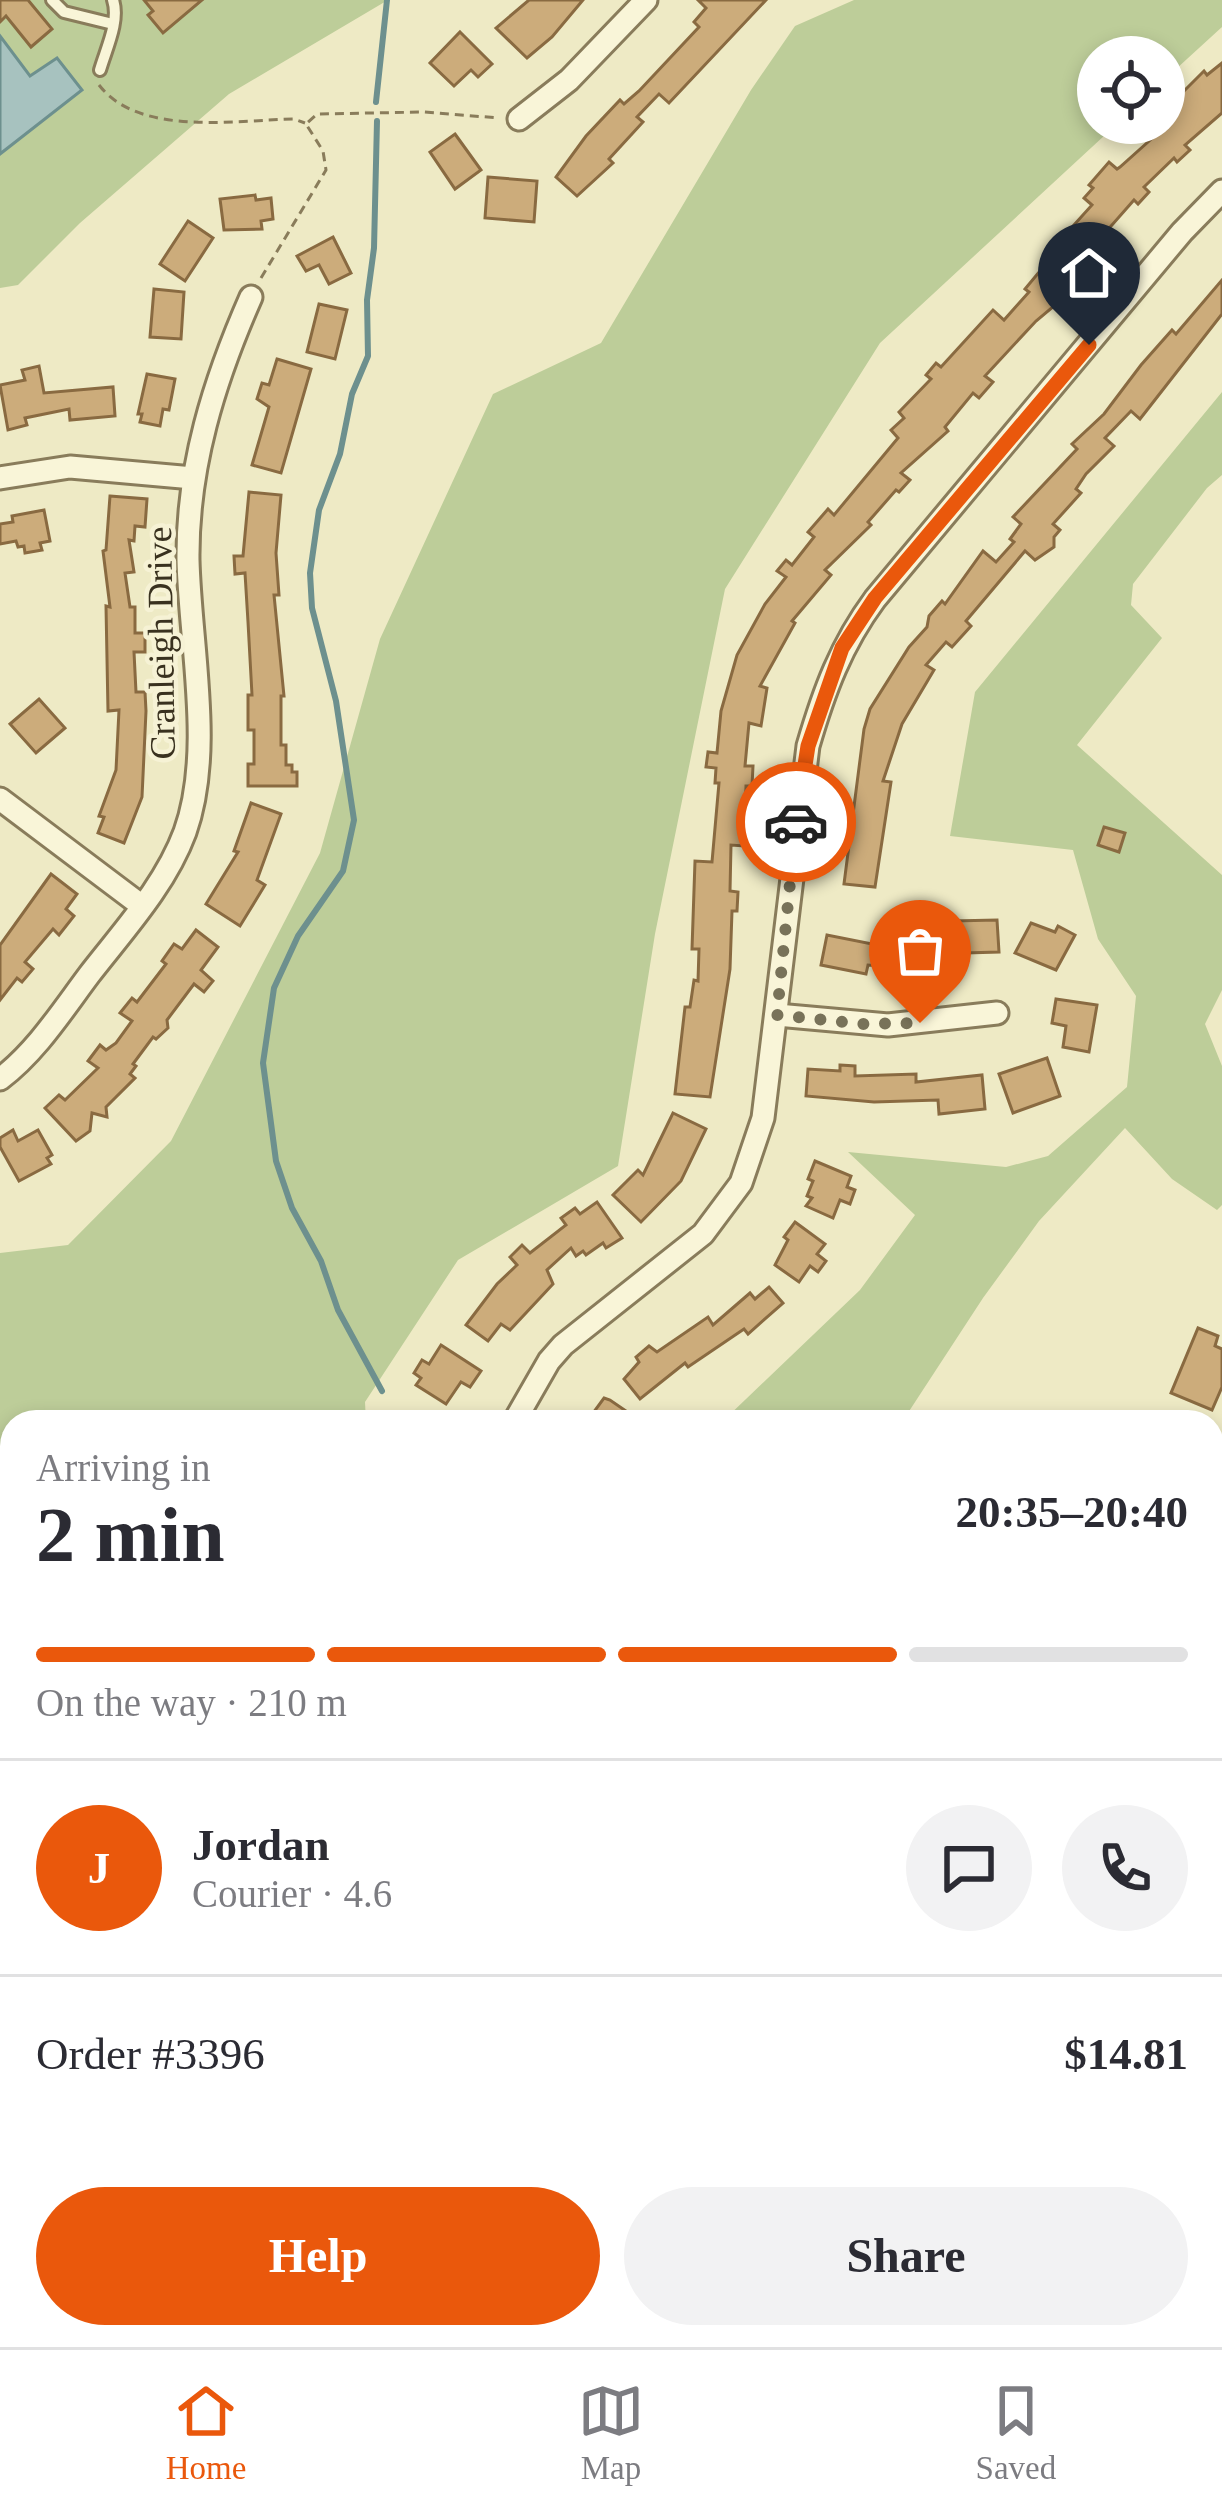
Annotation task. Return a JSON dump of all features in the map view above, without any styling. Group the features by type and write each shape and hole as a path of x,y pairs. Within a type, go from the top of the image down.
{"street":[{"path":"519,119 569,80 646,0"},
{"path":"521,1410 563,1345 703,1234 741,1183 763,1118 808,746 842,648 875,598 1182,232 1222,191"},
{"name":"Cranleigh Drive","path":"0,1078 43,1035 142,906 185,831 195,783 198,723 188,557 193,478 203,425 225,355 251,297"},
{"path":"0,478 70,467 193,478"},
{"path":"0,799 142,906"},
{"path":"777,1015 888,1025 997,1013"}],"lane":[{"path":"52,0 64,12 113,24"},
{"path":"100,70 116,9 112,0"}],"path":[{"path":"100,70 100,89 155,120 294,118 306,124 323,151 326,170 251,297"},
{"path":"306,124 330,112 519,119"}],"green space":[{"path":"0,0 388,0 229,94 80,223 18,285 0,288"},
{"path":"854,0 1222,0 1222,27 1185,61 1185,36 1077,36 1077,144 1095,144 880,343 725,589 655,934 618,1166 458,1260 365,1402 365,1410 0,1410 0,1253 68,1245 171,1141 320,853 380,639 493,394 601,343 751,90 795,26"},
{"path":"1222,392 1222,475 1133,584 1131,605 1162,638 1077,745 1222,875 1222,990 1205,1024 1222,1066 1222,1205 1217,1210 1172,1179 1125,1128 1039,1221 910,1410 735,1410 860,1290 915,1215 848,1152 1006,1167 1048,1156 1127,1087 1136,996 1098,939 1073,850 950,836 975,692"}],"water":[{"path":"0,36 30,76 57,58 82,90 0,154"}],"building":[{"path":"0,0 28,0 52,29 31,47 6,16 0,22"},
{"path":"144,0 202,0 163,33 148,15 153,11"},
{"path":"529,0 583,0 527,58 496,28"},
{"path":"698,0 766,0 669,103 659,94 637,117 643,122 609,159 613,163 577,196 556,177 620,100 624,104 639,91 699,27 694,22 706,8"},
{"path":"460,32 492,64 478,77 471,70 454,86 430,63"},
{"path":"1222,63 1222,113 1185,145 1190,150 1177,162 1174,158 1144,187 1149,192 1138,204 1134,200 1104,234 1111,240 1060,301 985,376 993,382 979,398 973,393 945,427 948,431 901,473 910,480 825,570 831,575 792,621 760,686 767,688 761,726 749,723 745,766 753,766 752,786 746,786 744,846 731,845 730,891 738,892 737,911 732,911 730,969 710,1097 675,1094 685,1007 690,1007 694,980 698,981 699,949 692,949 695,861 712,862 719,783 715,783 716,768 706,767 708,752 717,753 721,711 737,655 786,577 777,571 786,560 792,565 814,537 808,532 828,509 834,515 898,438 891,430 904,418 899,412 931,379 926,375 936,363 941,367 993,310 1004,320 1029,292 1025,289 1050,259 1046,256 1092,205 1084,198 1093,188 1089,185 1109,162 1117,169 1146,144 1185,144 1185,90 1204,71 1207,75"},
{"path":"455,134 481,170 455,189 430,152"},
{"path":"488,177 537,181 534,222 485,218"},
{"path":"255,195 256,200 271,198 273,219 261,221 262,229 224,230 220,199"},
{"path":"188,221 213,238 185,281 160,264"},
{"path":"333,237 351,273 329,284 319,265 306,271 297,256"},
{"path":"1222,280 1222,314 1140,419 1131,411 1105,438 1114,446 1086,474 1076,489 1081,493 1053,524 1060,530 1054,547 1035,560 1025,551 966,621 971,626 952,647 946,642 926,665 934,670 902,724 883,781 891,782 875,887 844,884 870,709 927,627 929,616 942,601 945,604 983,551 996,562 1014,542 1010,539 1021,524 1013,517 1077,449 1072,444 1104,414 1141,365 1172,330 1176,334"},
{"path":"154,289 184,292 181,339 150,337"},
{"path":"319,304 347,310 335,359 307,352"},
{"path":"277,359 311,369 281,473 252,465 269,407 257,399 262,383 269,385"},
{"path":"39,366 44,393 113,387 115,416 70,420 69,409 25,418 27,425 8,430 0,385 25,380 22,370"},
{"path":"147,374 175,379 169,410 163,409 160,426 140,422 142,414 138,414"},
{"path":"249,492 281,495 276,553 279,595 274,595 284,696 281,745 286,745 286,765 297,772 297,786 248,786 248,764 254,764 254,730 248,730 248,695 252,695 248,622 245,573 235,574 234,556 243,556"},
{"path":"110,496 147,499 145,527 135,526 134,541 129,540 134,572 125,573 130,607 135,607 135,633 145,633 145,652 134,652 136,692 145,692 146,711 142,797 124,843 98,833 104,817 99,816 116,770 119,710 108,711 106,606 110,607 103,551"},
{"path":"44,510 50,541 40,543 42,550 25,553 16,541 0,544 0,524 13,522 12,516"},
{"path":"39,699 65,728 36,753 10,724"},
{"path":"251,803 281,814 257,880 265,885 240,926 206,904 238,852 234,851"},
{"path":"1104,827 1125,833 1119,852 1098,845"},
{"path":"51,874 77,894 66,909 74,916 59,935 53,929 25,962 33,969 22,982 17,978 0,1000 0,945"},
{"path":"997,920 999,952 929,954 928,978 909,977 910,968 868,965 866,974 821,965 827,935 882,946 883,932 952,937 952,921"},
{"path":"1031,923 1055,932 1058,926 1075,935 1056,970 1015,953"},
{"path":"196,930 218,947 201,970 213,981 204,992 194,984 167,1020 168,1028 153,1037 133,1064 130,1074 135,1078 106,1107 107,1117 92,1113 90,1131 76,1141 45,1108 59,1095 65,1100 98,1068 88,1061 100,1045 106,1050 116,1043 132,1021 120,1013 132,998 137,1002 166,964 162,961 174,944 182,949"},
{"path":"1056,999 1097,1005 1089,1052 1063,1047 1066,1026 1052,1023"},
{"path":"1047,1058 1060,1096 1013,1113 999,1074"},
{"path":"840,1065 855,1066 855,1076 916,1074 916,1082 982,1075 985,1109 939,1114 938,1100 874,1102 806,1096 808,1069 840,1071"},
{"path":"673,1113 706,1129 681,1181 641,1222 613,1195 638,1170 643,1175"},
{"path":"13,1130 18,1141 38,1130 52,1155 47,1158 51,1164 19,1181 0,1147 0,1138"},
{"path":"815,1161 851,1176 847,1187 855,1190 850,1204 840,1200 833,1218 806,1206 812,1198 807,1196 813,1181 808,1179"},
{"path":"597,1202 622,1238 586,1255 583,1251 576,1256 571,1248 547,1270 553,1284 510,1330 501,1324 488,1341 466,1325 517,1265 510,1257 522,1245 530,1253 566,1225 561,1218 575,1208 580,1214"},
{"path":"795,1222 825,1244 817,1254 826,1261 818,1272 810,1266 799,1282 775,1265 788,1240 784,1237"},
{"path":"769,1287 783,1303 748,1334 744,1329 688,1367 685,1363 640,1399 624,1379 639,1362 636,1357 649,1346 657,1352 708,1317 713,1325 750,1293 755,1299"},
{"path":"1198,1328 1218,1336 1215,1346 1222,1349 1222,1387 1212,1410 1171,1393"},
{"path":"441,1345 481,1371 470,1387 461,1382 446,1404 416,1385 421,1378 414,1373 422,1360 429,1364"},
{"path":"604,1398 625,1410 595,1410"}],"waterway":[{"path":"376,102 387,0"},
{"path":"377,121 368,356 352,394 340,454 319,510 310,573 312,608 336,701 354,820 343,871 298,936 274,988 263,1063 276,1161 292,1208 321,1261 338,1310 382,1391"}],"way so far":[{"path":"796,822 777,1015 862,1024 920,1023"}],"route":[{"path":"796,822 808,746 825,687 856,625 1089,345"}]}
